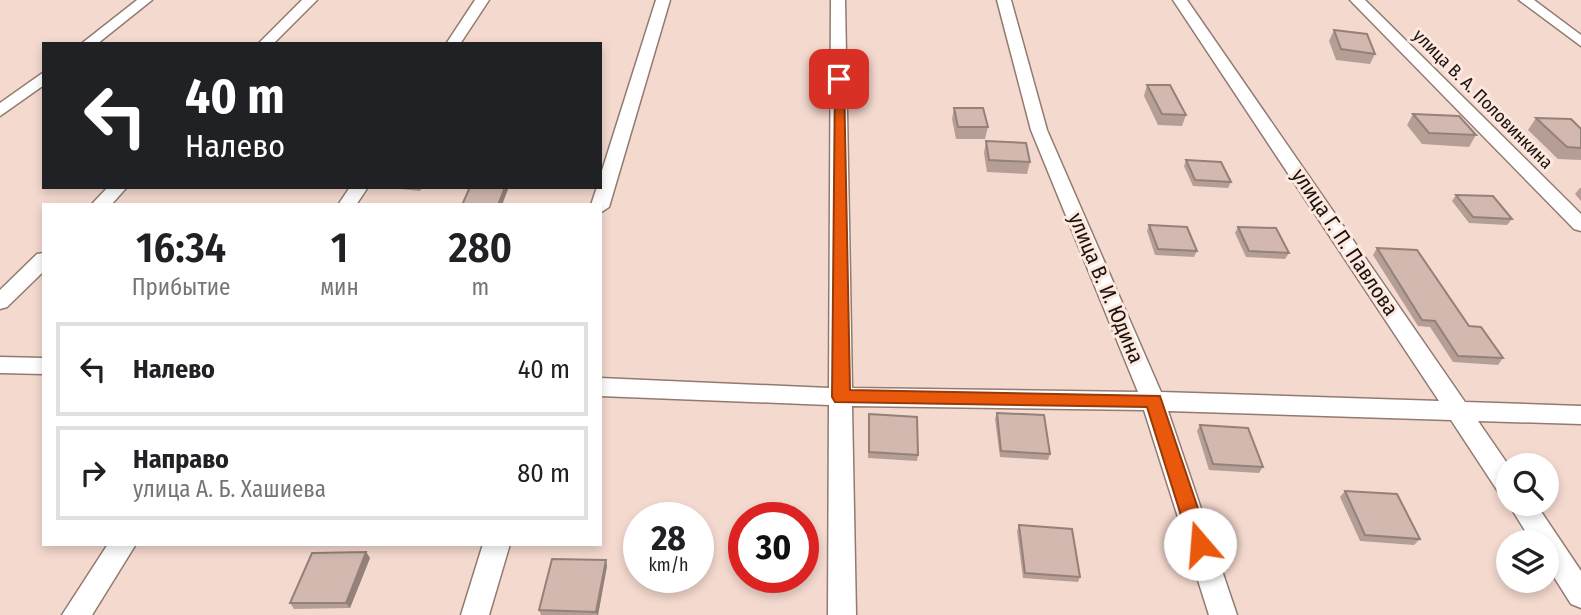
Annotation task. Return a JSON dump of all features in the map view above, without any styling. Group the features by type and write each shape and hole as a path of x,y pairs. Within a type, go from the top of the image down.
{"street":[{"path":"91,42 145,0"},
{"path":"267,42 310,0"},
{"path":"454,42 482,0"},
{"path":"601,203 663,0"},
{"path":"838,0 842,615"},
{"name":"улица В. И. Юдина","path":"1004,0 1039,130 1153,401 1223,615"},
{"name":"улица Г. П. Павлова","path":"1180,0 1496,466"},
{"name":"улица В. А. Половинкина","path":"1357,0 1581,225"},
{"path":"1526,0 1581,42"},
{"path":"0,111 42,80"},
{"path":"102,203 116,189"},
{"path":"0,302 42,262"},
{"path":"0,365 42,366"},
{"path":"602,387 841,397 1153,401 1581,415"},
{"path":"76,615 122,546"},
{"path":"475,615 496,546"},
{"path":"1559,561 1581,595"}],"building":[{"path":"1334,30 1367,34 1375,54 1341,49"},
{"path":"1147,85 1170,85 1186,115 1162,114"},
{"path":"954,108 983,108 988,127 958,127"},
{"path":"1413,114 1459,116 1476,135 1429,133"},
{"path":"1536,118 1571,119 1581,129 1581,148 1567,147"},
{"path":"986,141 1026,143 1030,162 989,160"},
{"path":"1186,160 1221,162 1231,182 1195,180"},
{"path":"469,189 504,189 499,203 463,203"},
{"path":"1456,195 1493,196 1512,219 1473,217"},
{"path":"1149,225 1187,227 1197,251 1158,249"},
{"path":"1238,227 1276,228 1289,253 1249,251"},
{"path":"1377,248 1417,250 1469,326 1481,327 1503,358 1458,356 1435,321 1422,320"},
{"path":"997,413 1044,415 1050,454 1001,451"},
{"path":"869,414 917,417 918,455 869,452"},
{"path":"1200,425 1248,428 1263,467 1213,464"},
{"path":"1345,491 1397,494 1420,539 1365,535"},
{"path":"1019,525 1072,529 1080,577 1025,573"},
{"path":"366,552 346,603 290,603 312,553"},
{"path":"552,559 606,560 596,612 539,610"}],"route":[{"path":"839,79 841,397 1153,401 1200,544"}]}
